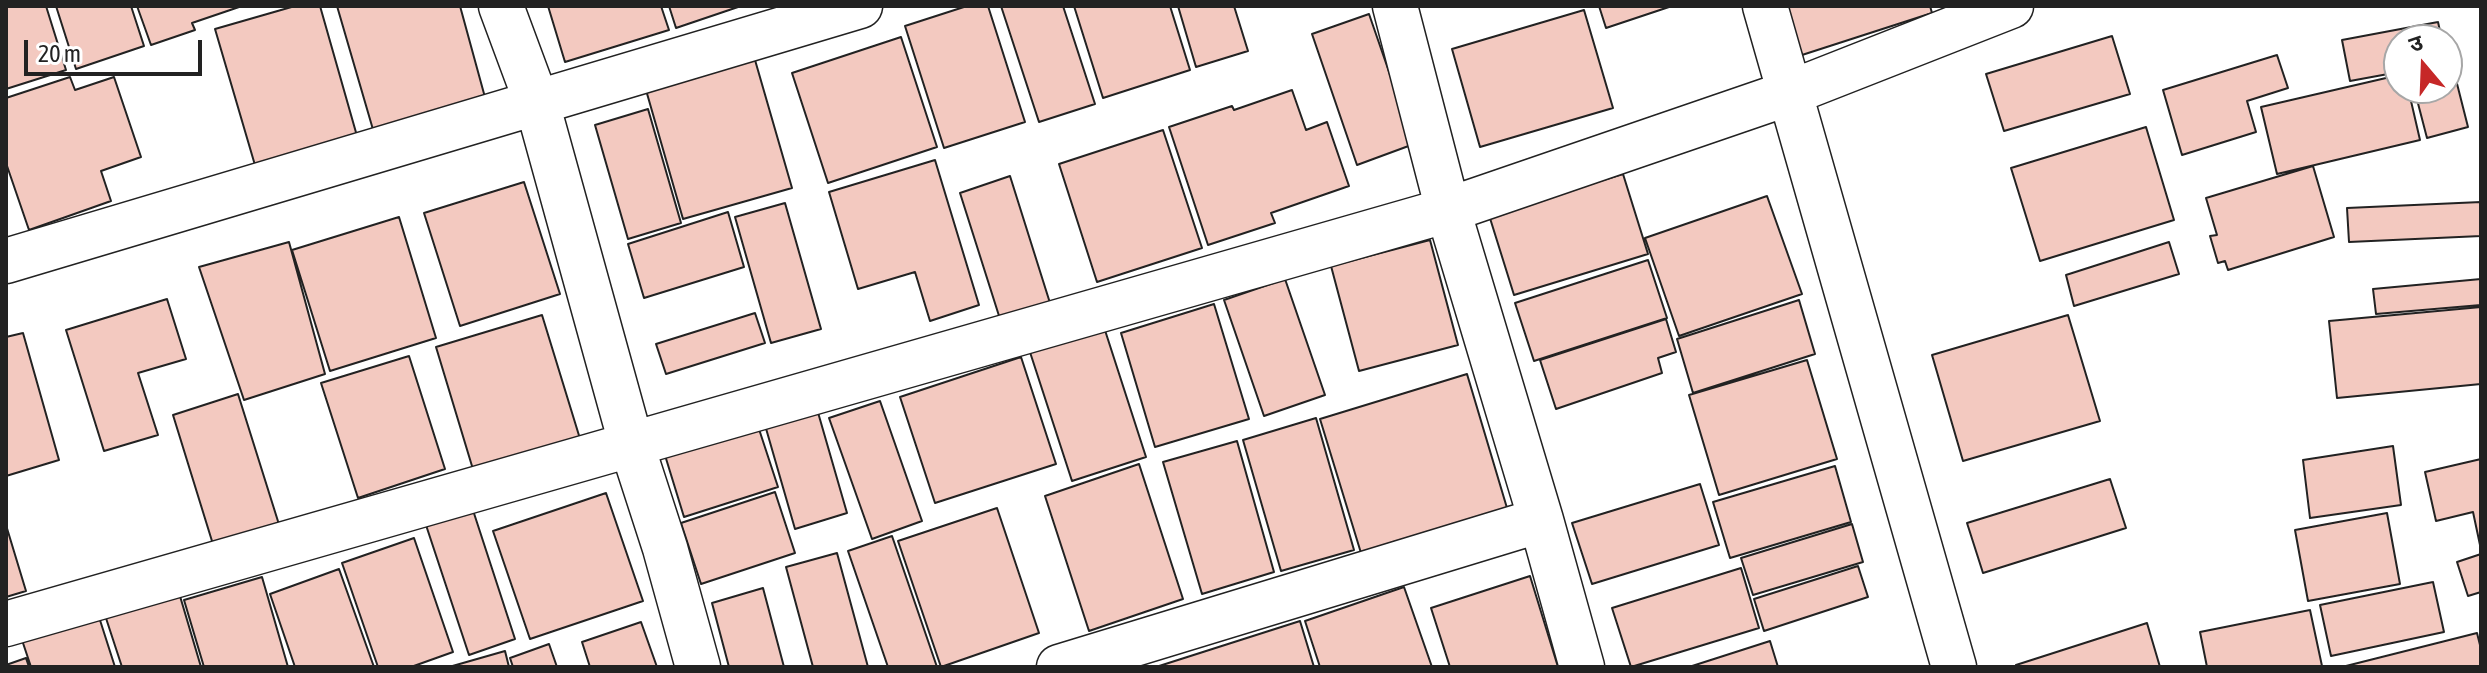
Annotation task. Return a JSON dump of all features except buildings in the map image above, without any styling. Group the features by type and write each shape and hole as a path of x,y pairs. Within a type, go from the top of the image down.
{"street":[{"path":"501,6 537,103 631,443 665,548 698,667"},
{"path":"6,261 860,6"},
{"path":"1395,6 1448,210 1582,667"},
{"path":"1765,6 1954,667"},
{"path":"6,624 1448,210 1792,92 2011,6"},
{"path":"1059,667 1541,520"}]}
